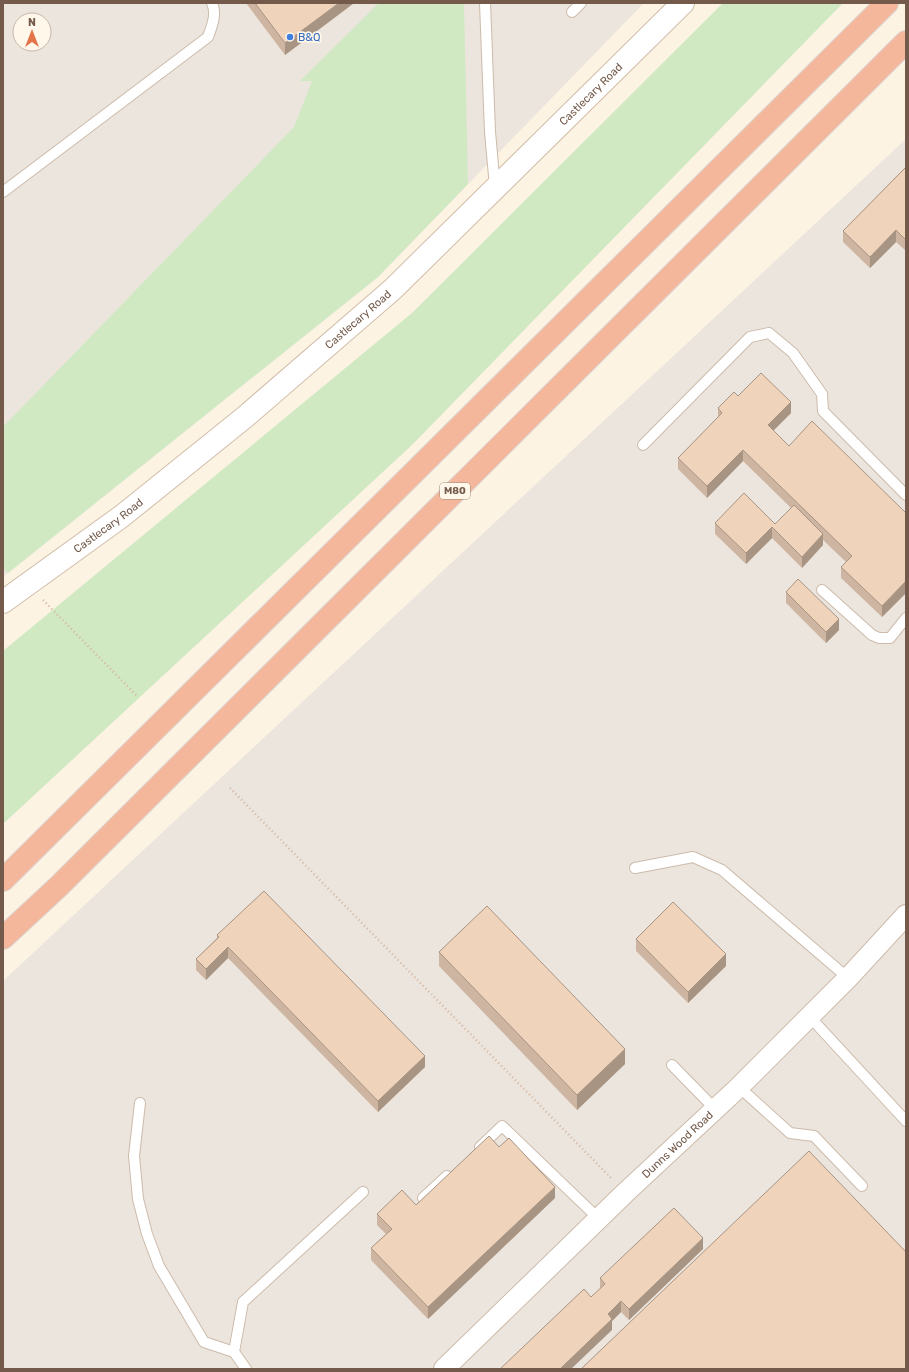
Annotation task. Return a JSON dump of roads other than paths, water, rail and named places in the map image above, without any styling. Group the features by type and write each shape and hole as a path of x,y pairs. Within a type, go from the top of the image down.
{"highway":[{"path":"3,880 887,3"},
{"name":"M80","path":"3,938 59,886 906,42"}],"main road":[{"name":"Castlecary Road","path":"3,602 122,516 251,412 393,289 683,3"}],"street":[{"name":"Dunns Wood Road","path":"444,1369 625,1193 810,1017 906,916"}],"lane":[{"path":"3,192 208,37 213,22 214,8 212,3"},
{"path":"484,3 490,132 495,190"},
{"path":"572,12 581,3"},
{"path":"643,445 750,337 769,333 793,352 822,394 824,410 906,495"},
{"path":"822,590 872,636 879,638 890,638 906,618"},
{"path":"635,868 693,857 722,870 848,978"},
{"path":"810,1017 906,1121"},
{"path":"672,1065 715,1109"},
{"path":"739,1086 790,1133 814,1136 862,1186"},
{"path":"140,1103 134,1156 138,1199 159,1266 204,1342 234,1352 246,1369"},
{"path":"474,1152 502,1126 599,1219"},
{"path":"423,1198 457,1168"},
{"path":"234,1352 243,1302 363,1192"}],"place":[{"name":"B&Q","path":"290,37"}]}
